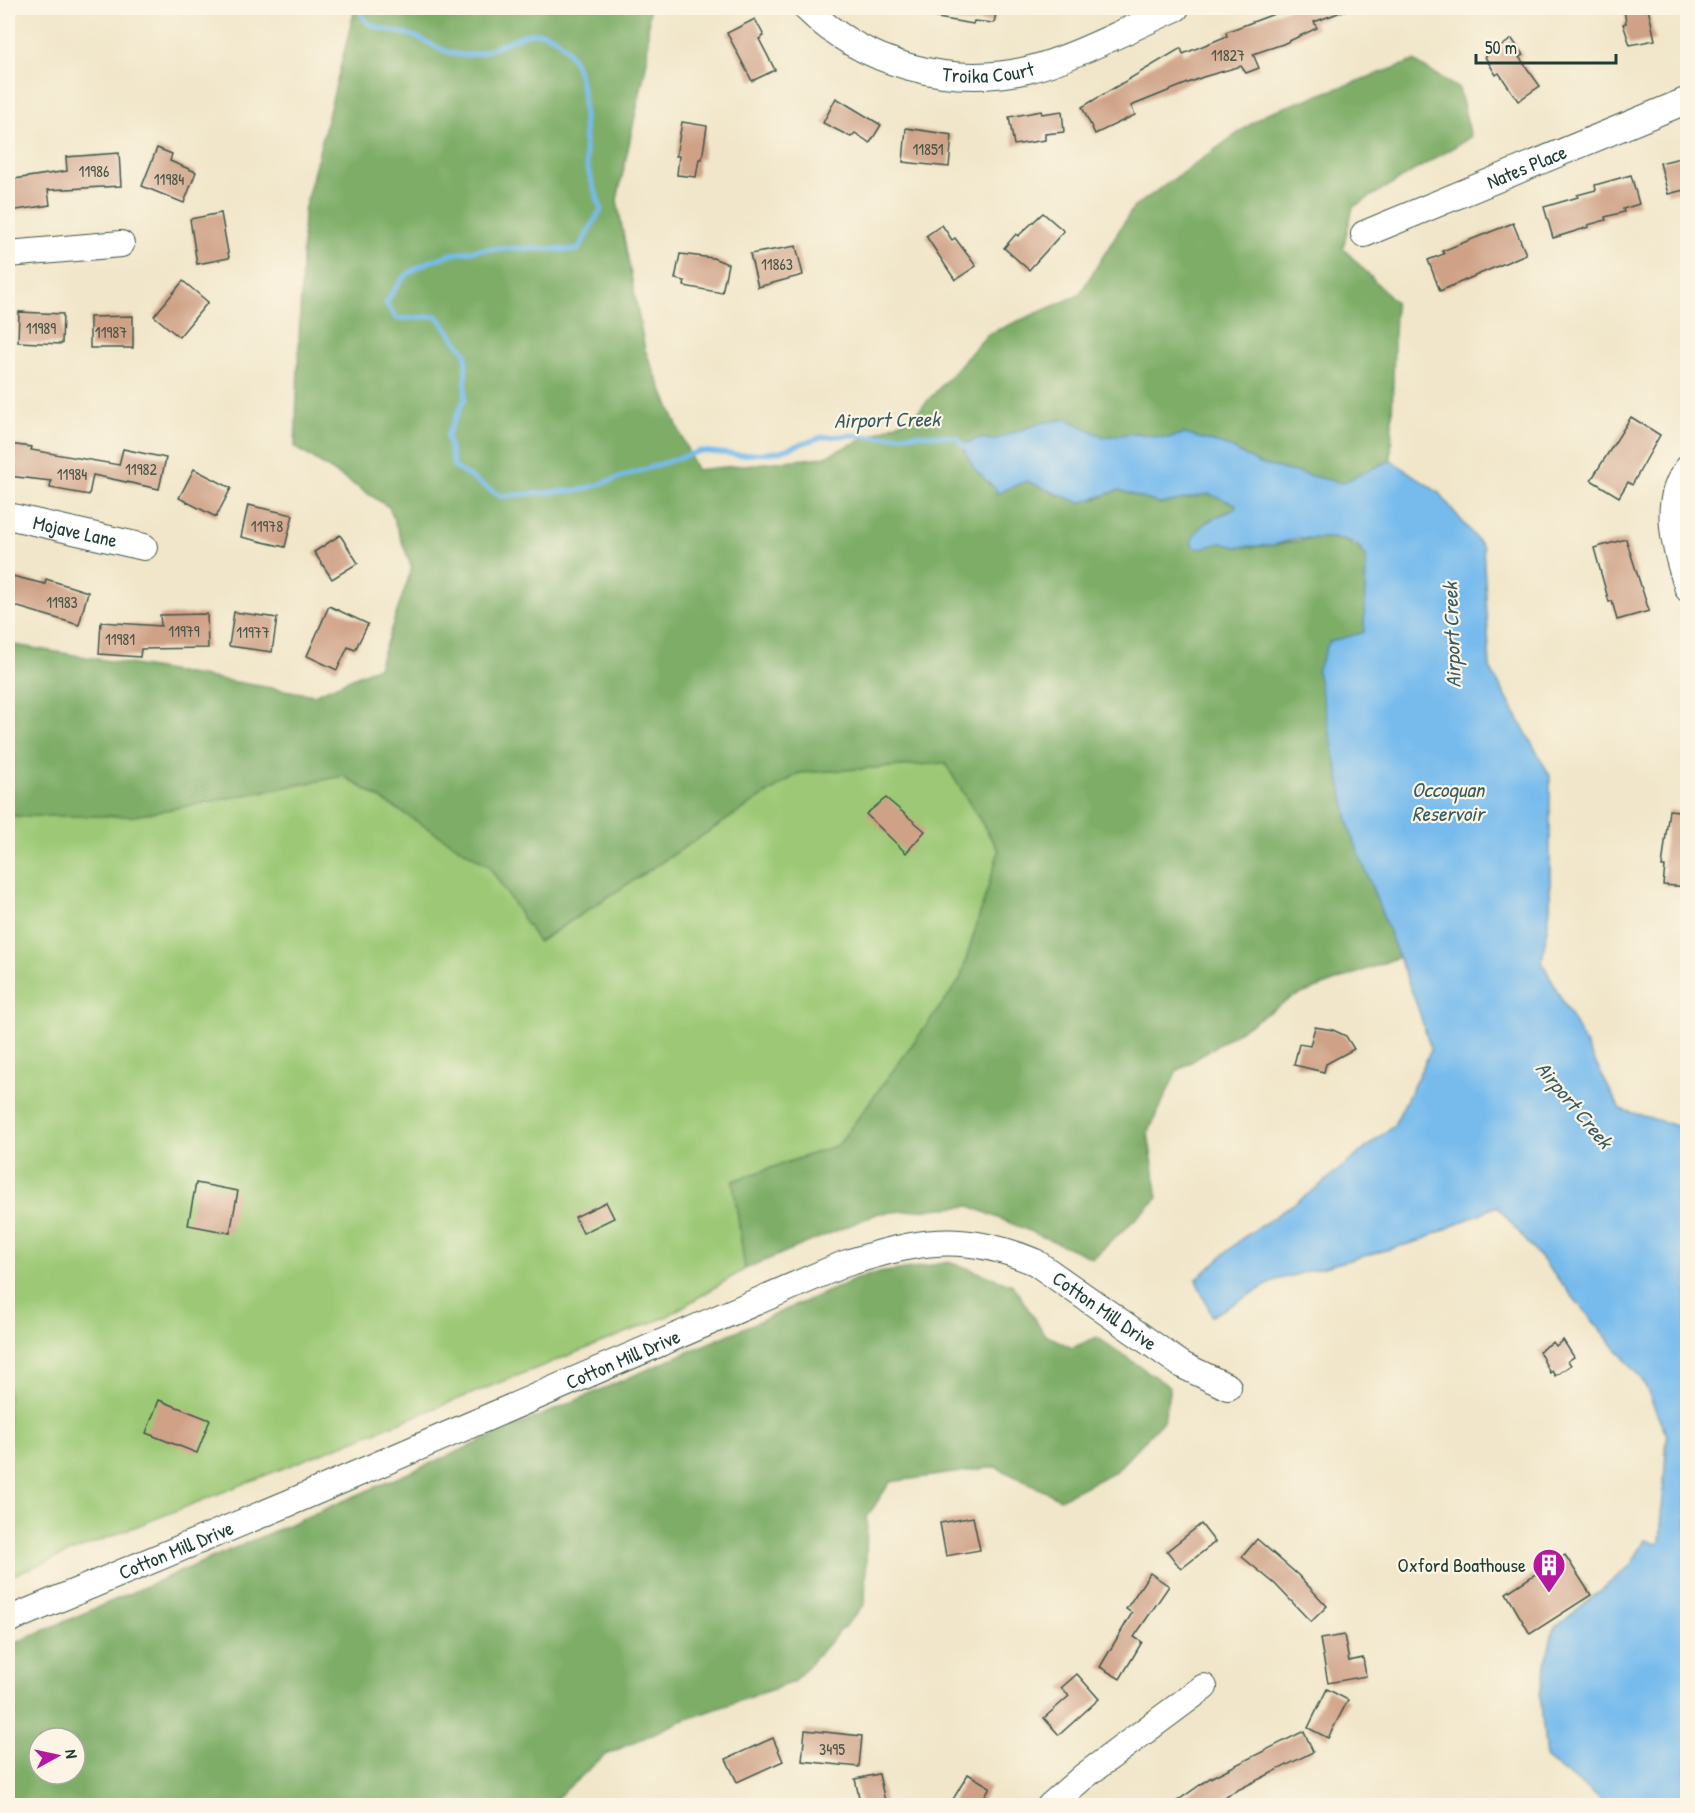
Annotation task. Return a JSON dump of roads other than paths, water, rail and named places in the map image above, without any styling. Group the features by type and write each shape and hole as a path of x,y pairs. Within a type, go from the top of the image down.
{"street":[{"name":"Troika Court","path":"806,8 844,37 891,61 928,72 976,76 1028,70 1176,8"},
{"name":"Nates Place","path":"1364,234 1688,100"},
{"path":"8,255 121,244"},
{"path":"1688,468 1678,485 1673,526 1675,546 1688,589"},
{"name":"Mojave Lane","path":"8,516 144,547"},
{"name":"Cotton Mill Drive","path":"8,1620 289,1503 844,1264 890,1250 928,1243 957,1242 1008,1251 1035,1262 1182,1365 1228,1387"},
{"path":"1050,1806 1083,1777 1204,1687"}],"water":[{"name":"Occoquan Reservoir","path":"1067,419 1104,437 1136,433 1167,438 1185,434 1227,446 1260,464 1342,483 1391,460 1439,493 1483,547 1490,668 1550,776 1550,908 1542,962 1620,1109 1687,1129 1687,1805 1609,1805 1546,1759 1540,1693 1553,1630 1630,1566 1645,1540 1657,1544 1660,1542 1667,1436 1643,1381 1497,1206 1419,1241 1276,1280 1212,1316 1196,1280 1241,1239 1314,1190 1394,1125 1431,1050 1418,1008 1350,830 1317,671 1329,642 1364,632 1366,556 1355,543 1333,538 1298,538 1273,545 1237,547 1221,543 1197,549 1191,543 1198,530 1208,521 1235,509 1236,504 1208,494 1160,504 1119,490 1080,503 1026,481 996,494 996,489 975,470 962,445 979,438 993,440 1040,423"}],"waterway":[{"name":"Airport Creek","path":"358,8 365,20 372,25 411,35 459,55 481,53 520,36 533,33 545,34 557,40 569,53 576,66 583,93 587,165 601,209 578,250 490,249 446,256 426,263 408,274 386,303 397,319 437,316 466,353 465,398 447,436 454,467 500,496 582,490 700,451 740,455 777,452 822,437 919,434 957,437 962,445 966,446"}],"place":[{"name":"Oxford Boathouse","path":"1549,1594"}]}
